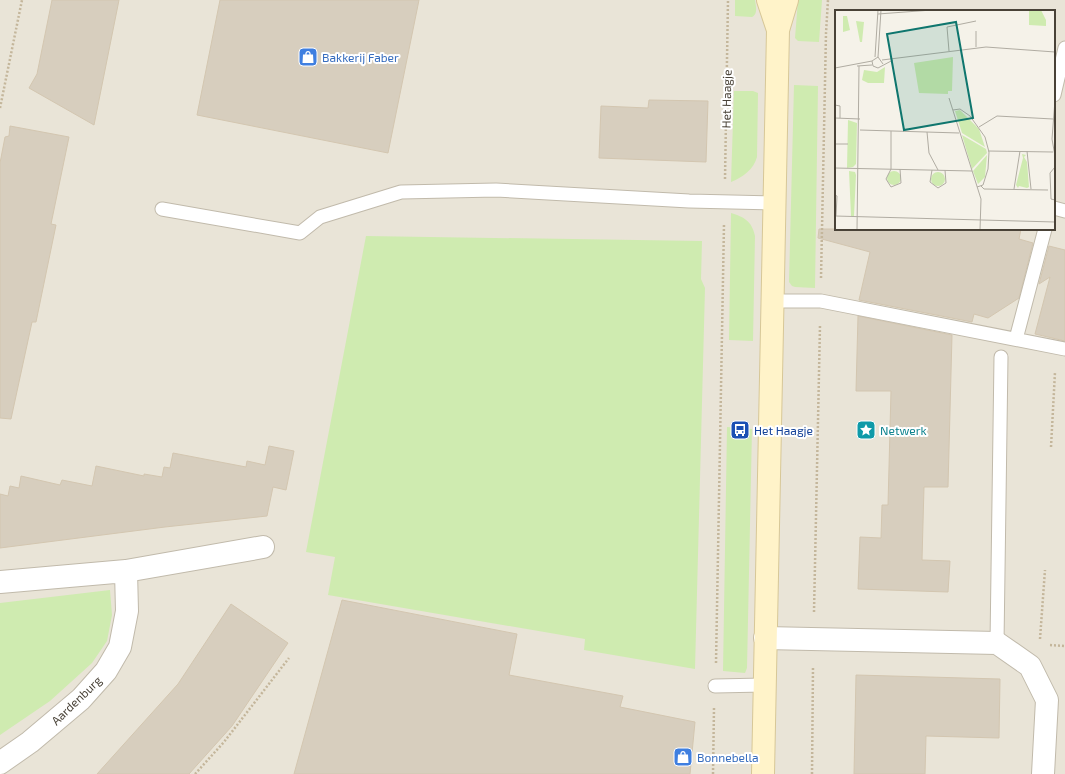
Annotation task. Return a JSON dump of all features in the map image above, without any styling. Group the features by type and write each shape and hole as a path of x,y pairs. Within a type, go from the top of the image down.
{"main road":[{"path":"768,0 778,30"},
{"path":"763,774 778,30 787,0"}],"street":[{"path":"0,582 126,571 263,547"},
{"name":"Aardenburg","path":"0,763 30,742 80,699 106,671 120,647 127,611 126,571"},
{"path":"765,638 997,642 1030,666 1047,700 1043,774"}],"lane":[{"path":"1055,91 1065,48"},
{"path":"162,209 300,233 320,218 402,192 496,190 689,201 775,203"},
{"path":"1055,208 1065,211"},
{"path":"1016,339 1045,230"},
{"path":"773,301 821,301 1065,349"},
{"path":"997,642 1001,357"},
{"path":"715,686 765,685"}],"path":[{"path":"0,108 22,0"},
{"name":"Het Haagje","path":"713,774 728,0"},
{"path":"812,774 813,639 828,0"},
{"path":"1051,447 1055,365"},
{"path":"1039,645 1045,570"},
{"path":"195,774 224,742 289,658"}],"shaded area":[{"path":"0,0 1065,0 1065,774 0,774"}],"green space":[{"path":"735,0 755,0 756,10 754,16 735,16"},
{"path":"798,0 822,0 819,42 798,41 795,38"},
{"path":"794,85 818,86 815,288 795,287 789,282"},
{"path":"734,91 753,91 758,93 757,157 747,172 731,182"},
{"path":"731,213 747,220 754,231 755,236 753,341 729,340"},
{"path":"366,236 702,241 701,279 705,288 695,669 584,650 585,639 328,595 335,557 306,552"},
{"path":"727,427 752,429 747,668 745,673 723,671"},
{"path":"110,590 112,615 107,641 92,663 50,701 0,735 0,603"}],"building":[{"path":"52,0 119,0 94,125 29,88 37,74"},
{"name":"Bakkerij Faber","path":"220,0 419,0 388,153 197,115"},
{"path":"649,100 708,101 706,162 599,158 601,106 648,108"},
{"path":"10,126 69,137 51,224 56,225 36,322 32,322 11,419 0,418 0,163 5,137 9,136"},
{"path":"819,229 1021,230 1019,239 1033,243 1019,298 988,318 974,314 972,322 859,300 870,252 818,238"},
{"path":"1049,246 1065,250 1065,341 1035,334 1050,277 1039,284"},
{"path":"858,316 952,335 948,487 924,487 922,560 950,561 948,592 858,589 860,537 881,538 882,505 888,505 891,391 856,391"},
{"path":"269,446 294,451 286,490 273,487 267,516 165,527 0,548 0,494 8,496 10,486 19,488 21,476 60,485 62,480 92,486 96,466 144,476 144,474 162,477 164,467 170,468 173,453 246,467 247,461 265,465"},
{"path":"342,600 517,634 509,675 623,696 620,707 695,722 690,774 294,774"},
{"path":"231,604 288,643 232,726 189,774 97,774 178,684"},
{"path":"856,675 1000,679 999,738 926,736 925,774 854,774"}],"place":[{"name":"Bakkerij Faber","path":"308,57"},
{"name":"Het Haagje","path":"740,430"},
{"name":"Netwerk","path":"866,430"},
{"name":"Bonnebella","path":"683,757"}]}
